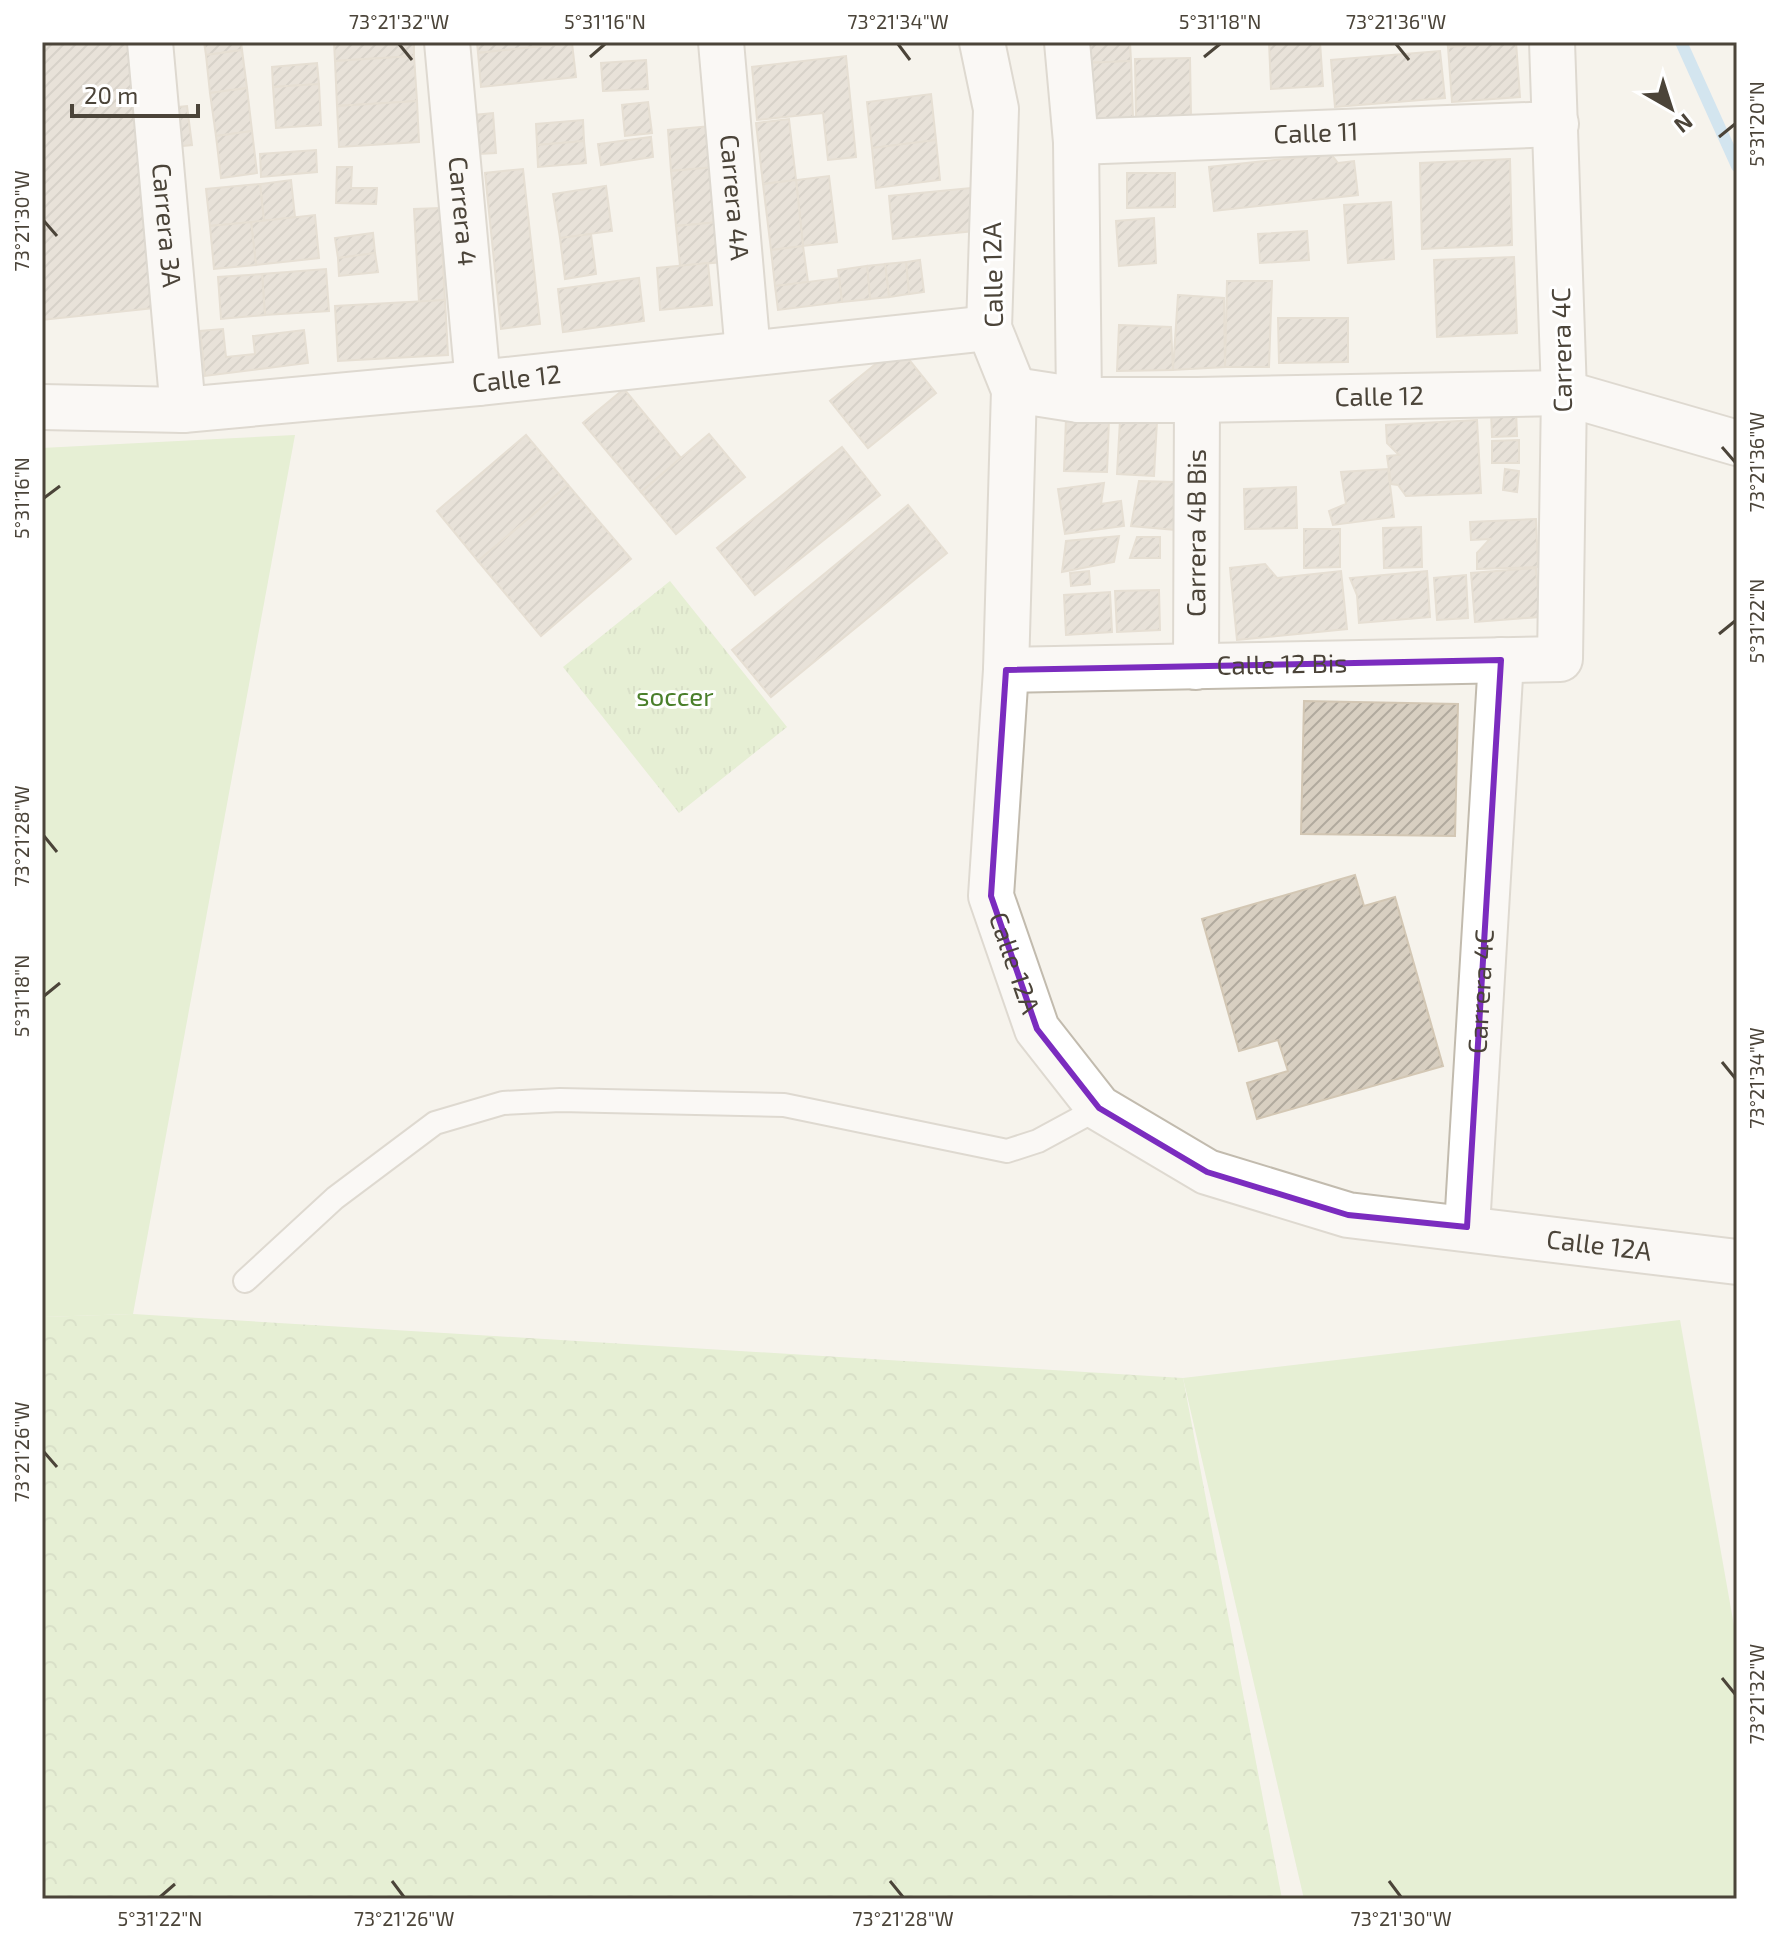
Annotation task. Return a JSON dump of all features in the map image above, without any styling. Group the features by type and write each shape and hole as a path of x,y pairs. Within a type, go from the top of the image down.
{"street":[{"name":"Carrera 3A","path":"150,42 183,410"},
{"name":"Carrera 4","path":"447,42 478,383"},
{"name":"Carrera 4A","path":"721,42 748,353"},
{"name":"Calle 12A","path":"982,42 996,109 989,328 1014,390 1006,670 991,896 1037,1029 1099,1108 1207,1172 1348,1215 1737,1262"},
{"path":"1067,42 1076,142 1079,400"},
{"name":"Carrera 4C","path":"1552,42 1564,393 1560,659"},
{"name":"Calle 11","path":"1076,142 1556,124"},
{"name":"Calle 12","path":"42,407 183,410 478,383 989,328"},
{"name":"Calle 12","path":"1014,390 1079,400 1564,393 1737,443"},
{"name":"Carrera 4B Bis","path":"1196,667 1197,400"},
{"name":"Calle 12 Bis","path":"1006,670 1560,659"},
{"name":"Carrera 4C","path":"1467,1227 1501,660"}],"lane":[{"path":"245,1281 335,1198 435,1123 503,1103 560,1100 784,1105 1007,1151 1038,1141 1099,1108"}],"highlighted area":[{"path":"1501,660 1467,1227 1348,1215 1207,1172 1099,1108 1037,1029 991,896 1006,670"}],"green space":[{"path":"295,435 133,1314 42,1317 42,448"},
{"name":"soccer","path":"670,581 787,727 679,813 563,667"},
{"path":"133,1314 1183,1378 1282,1899 42,1899 42,1317"},
{"path":"1680,1320 1737,1643 1737,1899 1304,1899 1183,1378"}],"building":[{"path":"42,42 137,42 163,307 42,320"},
{"path":"204,42 241,42 242,50 206,55"},
{"path":"334,42 414,42 414,56 335,61"},
{"path":"477,42 572,42 572,43 478,53"},
{"path":"1084,42 1130,42 1131,61 1085,63"},
{"path":"1269,42 1320,42 1323,86 1271,89"},
{"path":"1447,42 1503,42 1448,47"},
{"path":"1516,42 1520,97 1452,102 1448,47"},
{"path":"572,43 576,77 481,87 478,53"},
{"path":"242,50 247,88 210,93 206,55"},
{"path":"1440,51 1445,98 1335,107 1331,60"},
{"path":"414,56 417,101 337,106 335,61"},
{"path":"846,56 856,157 828,160 823,113 757,120 752,67"},
{"path":"1190,58 1191,116 1136,117 1135,59"},
{"path":"646,60 648,89 603,91 601,63"},
{"path":"1131,61 1133,118 1088,120 1085,63"},
{"path":"317,63 319,84 273,87 272,67"},
{"path":"319,84 321,125 276,128 273,87"},
{"path":"247,88 252,131 216,136 210,93"},
{"path":"931,94 936,140 872,148 867,102"},
{"path":"417,101 419,142 339,147 337,106"},
{"path":"648,102 652,133 625,136 622,105"},
{"path":"187,106 192,145 173,147 169,108"},
{"path":"493,113 496,153 478,154 474,115"},
{"path":"789,119 796,180 763,184 756,123"},
{"path":"583,120 584,141 537,145 536,124"},
{"path":"711,126 715,167 671,171 668,130"},
{"path":"252,131 257,173 221,178 216,136"},
{"path":"651,137 653,157 601,165 598,144"},
{"path":"936,140 940,180 876,188 872,148"},
{"path":"584,141 586,163 538,167 537,145"},
{"path":"316,150 317,172 261,177 260,154"},
{"path":"1331,154 1338,163 1354,161 1358,195 1214,211 1209,167"},
{"path":"1510,159 1512,245 1422,249 1420,163"},
{"path":"337,167 352,167 351,188 377,188 376,204 336,203"},
{"path":"715,167 719,222 676,226 671,171"},
{"path":"523,169 540,324 501,329 485,173"},
{"path":"1127,173 1175,173 1175,207 1127,208"},
{"path":"829,176 837,242 803,246 796,180"},
{"path":"291,180 295,217 264,221 260,184"},
{"path":"796,180 803,246 771,250 763,184"},
{"path":"260,184 264,221 210,226 206,189"},
{"path":"606,186 612,231 560,238 553,194"},
{"path":"981,187 985,230 893,239 889,196"},
{"path":"1391,202 1394,259 1348,263 1344,205"},
{"path":"440,208 445,300 419,302 414,209"},
{"path":"315,215 319,258 256,265 251,222"},
{"path":"1154,218 1156,263 1119,266 1116,221"},
{"path":"251,222 256,265 214,269 210,226"},
{"path":"719,222 723,262 680,266 676,226"},
{"path":"1307,231 1309,260 1260,263 1258,234"},
{"path":"373,233 375,253 338,258 335,238"},
{"path":"591,234 596,274 565,279 560,238"},
{"path":"803,246 808,282 775,286 771,250"},
{"path":"375,253 378,272 339,276 338,258"},
{"path":"1514,257 1517,333 1437,337 1434,260"},
{"path":"920,260 924,292 909,294 906,262"},
{"path":"906,262 909,294 889,297 885,264"},
{"path":"708,263 712,305 660,310 657,268"},
{"path":"885,264 889,297 870,299 867,266"},
{"path":"867,266 870,299 842,302 838,270"},
{"path":"326,269 329,311 265,315 262,274"},
{"path":"262,274 265,315 221,319 218,277"},
{"path":"639,278 644,321 563,332 558,289"},
{"path":"839,278 842,302 778,310 775,286"},
{"path":"1227,281 1272,281 1269,367 1225,367"},
{"path":"1178,295 1224,298 1225,367 1173,370"},
{"path":"445,300 448,355 338,361 335,306"},
{"path":"1278,318 1348,318 1348,362 1279,363"},
{"path":"1119,325 1171,327 1173,370 1117,371"},
{"path":"223,329 226,357 255,354 253,336 304,330 308,363 205,376 200,331"},
{"path":"898,346 936,393 868,448 830,401"},
{"path":"624,389 681,458 641,492 583,423"},
{"path":"1516,409 1517,436 1492,437 1491,411"},
{"path":"1066,418 1109,419 1107,472 1064,471"},
{"path":"1120,420 1157,421 1154,476 1117,474"},
{"path":"1477,420 1481,493 1406,496 1398,485 1391,484 1387,456 1399,455 1387,443 1386,425"},
{"path":"709,434 745,477 676,534 641,492"},
{"path":"526,435 568,485 478,561 437,511"},
{"path":"1519,440 1519,463 1492,463 1492,441"},
{"path":"842,447 880,495 755,595 717,548"},
{"path":"1388,469 1394,517 1333,525 1329,511 1346,504 1341,472"},
{"path":"1505,469 1519,471 1517,492 1503,490"},
{"path":"1139,481 1175,482 1175,530 1131,526"},
{"path":"1104,483 1101,504 1121,501 1124,526 1065,534 1058,489"},
{"path":"568,485 631,559 541,636 478,561"},
{"path":"1296,487 1297,528 1245,529 1244,489"},
{"path":"908,505 947,553 771,697 732,650"},
{"path":"1536,519 1538,567 1477,569 1477,553 1490,539 1471,540 1470,522"},
{"path":"1421,527 1422,567 1384,568 1383,528"},
{"path":"1304,529 1340,529 1340,567 1304,568"},
{"path":"1119,536 1114,562 1062,572 1066,541"},
{"path":"1137,537 1160,537 1160,558 1130,558"},
{"path":"1265,564 1277,578 1341,571 1347,629 1237,640 1230,568"},
{"path":"1536,568 1540,617 1475,622 1471,573"},
{"path":"1089,571 1090,584 1071,586 1070,573"},
{"path":"1427,571 1430,617 1359,623 1357,595 1350,578"},
{"path":"1466,575 1468,618 1437,620 1434,578"},
{"path":"1159,590 1160,630 1117,632 1115,591"},
{"path":"1110,592 1112,632 1066,635 1064,595"},
{"path":"1304,701 1458,704 1455,836 1301,834"},
{"path":"1355,875 1364,906 1395,897 1443,1066 1257,1119 1247,1083 1288,1071 1278,1040 1239,1051 1202,919"}],"waterway":[{"path":"1681,42 1737,166"}]}
